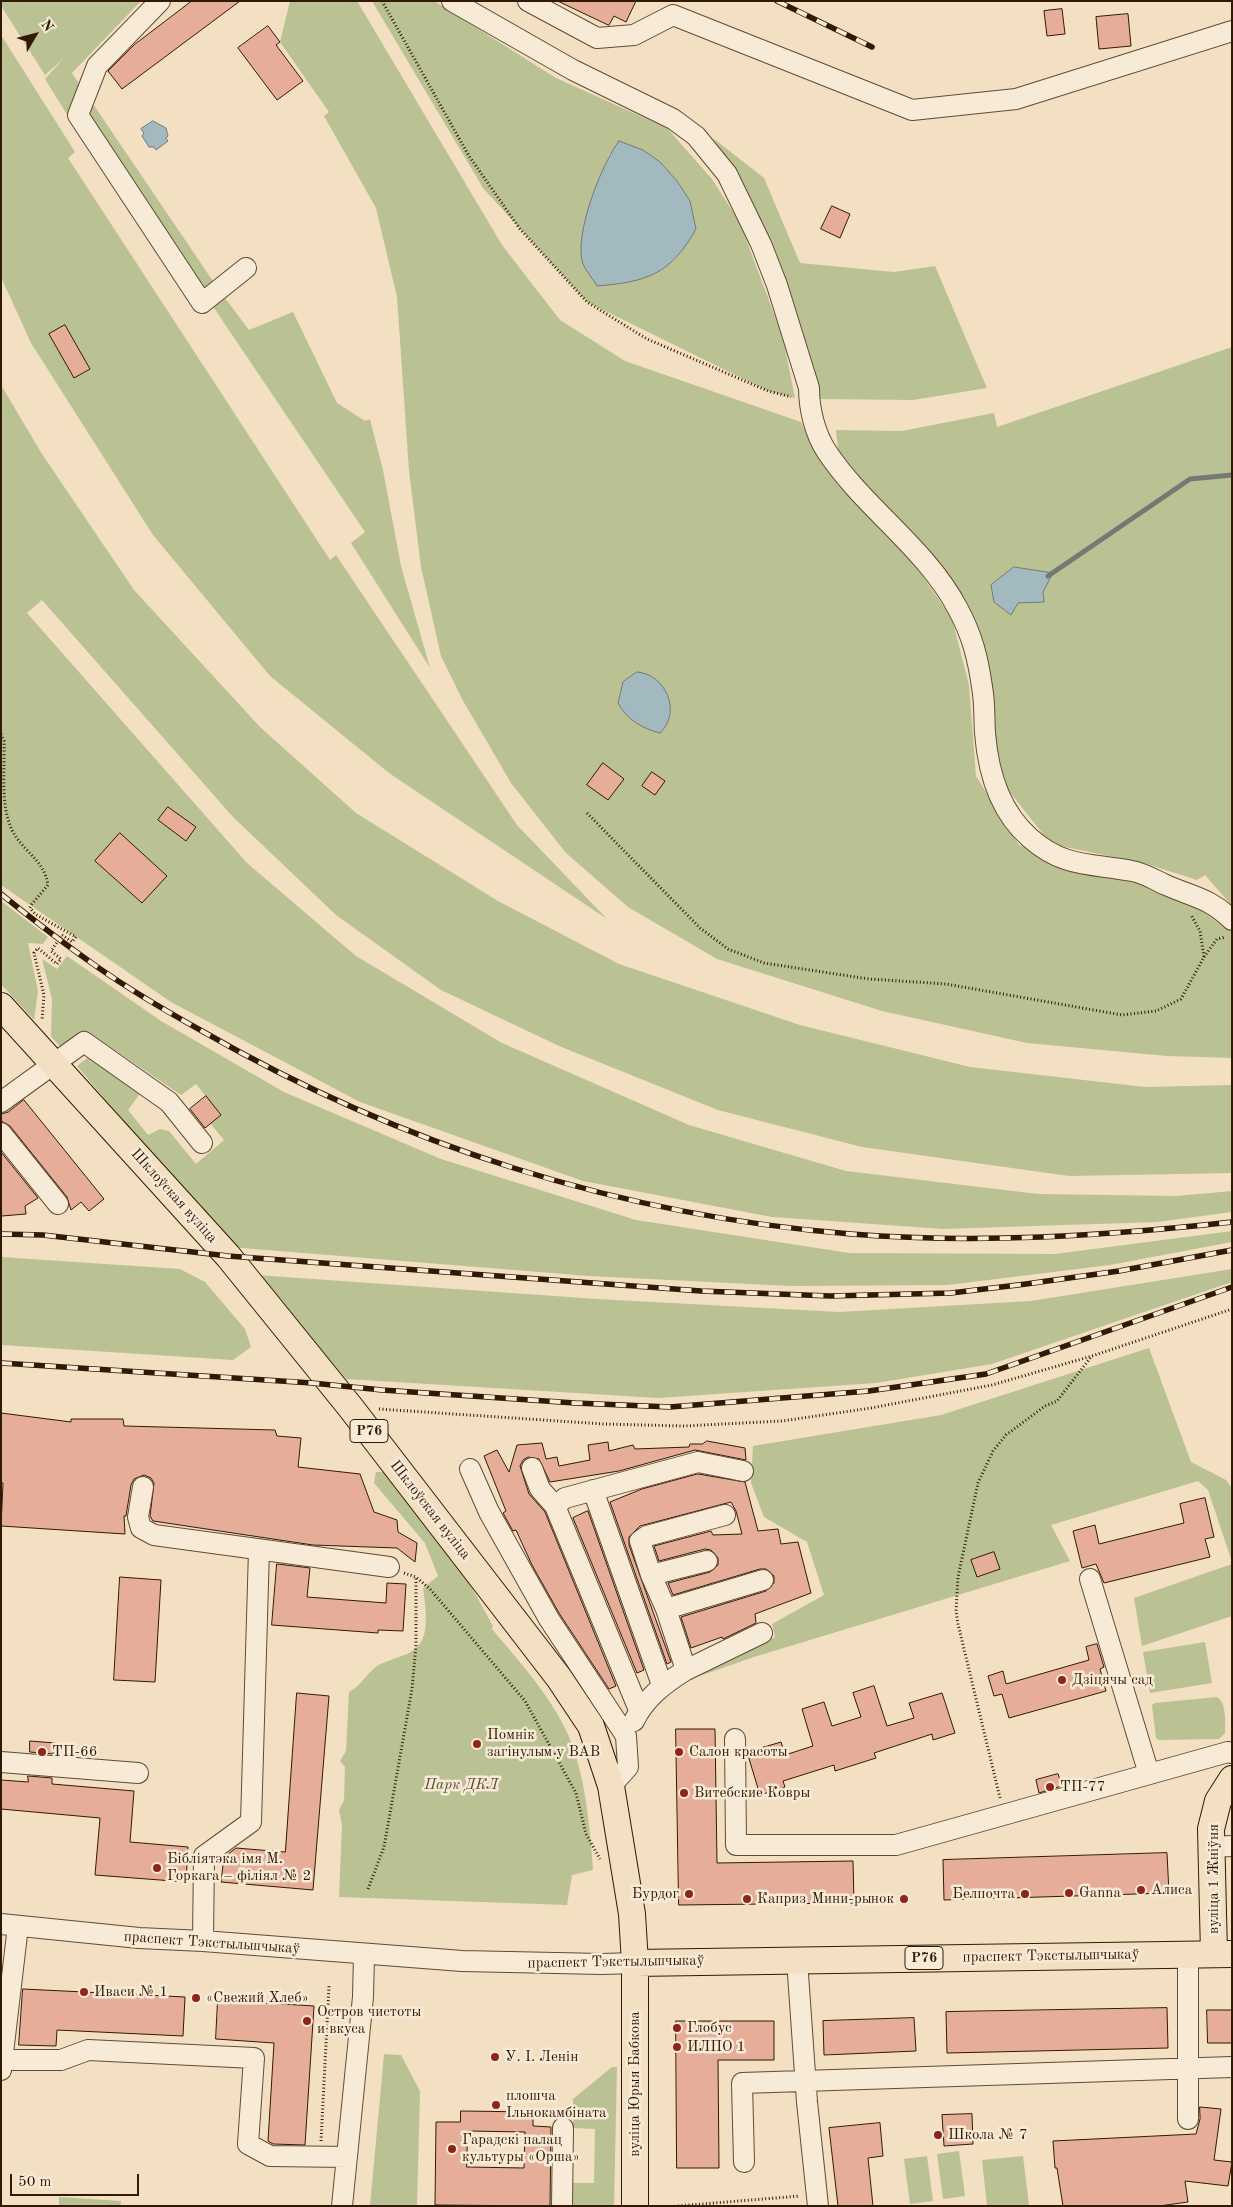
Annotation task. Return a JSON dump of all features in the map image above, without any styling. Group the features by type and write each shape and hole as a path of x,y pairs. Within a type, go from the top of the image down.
{"main road":[{"name":"Шклоўская вуліца","path":"1,1006 228,1256 351,1408 559,1678 591,1726 612,1786 632,1914 635,1963"},
{"name":"вуліца 1 Жніўня","path":"1223,1954 1221,1847 1211,1829 1218,1801 1232,1779"},
{"name":"праспект Тэкстыльшчыкаў","path":"635,1963 1223,1954"},
{"name":"вуліца Юрыя Бабкова","path":"635,1963 635,2206"}],"street":[{"path":"160,1 97,66 78,115 202,303 246,268"},
{"path":"452,1 573,70 673,119 696,136 727,174 761,244 777,285 809,388 809,402 821,440 827,452 851,482 903,536 938,579 957,606 972,636 983,689 985,735 990,774 1008,814 1029,837 1058,858 1086,866 1142,873 1168,886 1212,903 1232,920"},
{"path":"528,1 597,38 634,35 673,15 912,110 1016,99 1232,31"},
{"path":"1,1102 52,1063 84,1042 169,1102 202,1143"},
{"path":"1,1133 58,1204"},
{"path":"555,1506 565,1498 698,1462 743,1471"},
{"path":"470,1468 489,1512 549,1619 626,1736 628,1767 612,1786"},
{"path":"532,1468 540,1489 555,1506 639,1710"},
{"path":"143,1487 138,1517 141,1528 154,1535 389,1567"},
{"path":"594,1490 662,1685"},
{"path":"686,1670 666,1609 651,1575 640,1541 647,1536 725,1515"},
{"path":"203,1941 204,1856 251,1822 259,1550"},
{"path":"651,1575 707,1561"},
{"path":"1090,1579 1149,1774"},
{"path":"666,1609 763,1580"},
{"path":"626,1736 639,1710 662,1685 686,1670 762,1633"},
{"path":"735,1739 736,1845 896,1845 1228,1752 1232,1753"},
{"path":"1,1762 138,1773"},
{"path":"9,1925 2,2063 61,2060 88,2050 254,2058 248,2144 270,2156 347,2157"},
{"name":"праспект Тэкстыльшчыкаў","path":"9,1925 139,1938 203,1941 462,1961 540,1964 635,1963"},
{"path":"342,2206 363,1997 364,1954"},
{"path":"1188,1954 1188,2119"},
{"path":"797,1960 805,2080 818,2200"},
{"path":"744,2162 742,2083 1232,2067"},
{"path":"562,2206 563,2128"}],"path":[{"path":"382,1 469,156 520,229 587,302 647,339 768,392 809,402"},
{"path":"1,734 4,741 6,814 20,843 31,853 46,872 48,885 30,908 35,914 76,937 72,942 62,935 51,951 61,959 57,964 38,948 34,953 44,995 42,1025 33,1041"},
{"path":"587,813 700,928 728,949 764,964 868,979 946,984 1122,1015 1156,1011 1181,999 1204,957 1217,939 1232,936"},
{"path":"1168,886 1187,908 1200,931 1204,957"},
{"path":"351,1408 403,1409 603,1424 684,1426 782,1421 871,1408 992,1386 1092,1356 1232,1309"},
{"path":"1004,1816 962,1645 956,1611 958,1577 978,1483 993,1451 1006,1435 1045,1406 1057,1401 1092,1356"},
{"path":"389,1567 416,1577 430,1589 525,1701 576,1793 586,1834 604,1866"},
{"path":"368,1889 386,1838 412,1689 416,1645 416,1577"},
{"path":"320,2157 329,1986"},
{"path":"678,2206 818,2200"}],"green space":[{"path":"1,1 141,1 72,73 219,290 249,330 293,312 337,403 365,421 370,419 383,470 401,566 430,668 351,543 365,532 88,121 76,129 45,79 63,59 45,75 1,6"},
{"path":"290,1 357,1 502,245 560,320 625,361 801,422 818,458 900,542 952,619 969,685 976,776 1019,845 1087,874 1133,878 1212,912 1232,932 1232,1058 1167,1056 1027,1043 882,1011 717,959 628,907 566,853 511,783 462,699 441,656 421,567 409,471 397,297 376,208 324,116 329,112 280,42"},
{"path":"372,1 434,1 556,78 667,128 712,179 740,223 783,338 795,398 768,391 587,302 483,188","holes":["610,153 660,162 677,181 690,201 582,240 588,210"]},
{"path":"1,35 75,152 68,158 330,560 336,555 517,825 607,919 389,773 270,676 153,535 31,343 1,277"},
{"path":"713,138 764,178 800,263 894,272 935,266 987,388 913,400 820,399 774,250"},
{"path":"1232,347 1232,906 1205,875 1197,880 1147,864 1051,844 1008,790 994,747 987,658 940,566 868,492 838,450 836,430 902,431 994,413 997,427"},
{"path":"1,385 42,454 134,590 260,727 356,813 498,901 619,964 800,1025 970,1067 1145,1087 1232,1085 1232,1173 1069,1176 862,1147 718,1110 559,1046 441,990 336,915 233,817 42,600 27,613 247,863 356,956 502,1043 689,1125 846,1171 1038,1194 1176,1196 1232,1191 1232,1212 1157,1222 944,1229 772,1217 583,1181 360,1102 171,1002 1,885"},
{"path":"1,901 48,937 43,944 28,943 38,991 34,1020 1,984"},
{"path":"67,956 161,1021 284,1092 441,1159 636,1220 849,1253 1055,1254 1232,1231 1232,1242 1110,1265 948,1285 791,1286 589,1276 229,1247 77,1066 90,1056 136,1087 139,1095 128,1110 148,1135 160,1129 169,1131 196,1164 224,1140 210,1123 221,1115 196,1084 181,1095 87,1031 62,1049 51,1036 52,999 42,959 57,969"},
{"path":"1,1257 180,1269 205,1282 245,1329 251,1347 233,1360 1,1345"},
{"path":"1232,1269 1232,1282 992,1364 876,1383 658,1398 346,1379 256,1275 597,1299 839,1312 1031,1301"},
{"path":"1149,1348 1191,1462 1226,1480 1232,1488 1232,1562 1208,1490 1198,1481 1051,1525 1070,1561 754,1657 694,1678 775,1637 772,1624 824,1595 807,1542 764,1517 751,1483 753,1446 941,1415"},
{"name":"Парк ДКЛ","path":"376,1472 385,1472 468,1581 493,1626 492,1629 541,1689 570,1738 580,1770 585,1798 593,1870 572,1875 567,1905 339,1897 342,1825 339,1810 344,1800 345,1767 340,1761 346,1751 349,1692 357,1687 377,1666 407,1654 421,1643 426,1620 423,1588 438,1576 425,1543 374,1483"},
{"path":"1232,1564 1232,1616 1142,1646 1134,1598"},
{"path":"1205,1642 1212,1683 1150,1693 1143,1652"},
{"path":"1217,1697 1224,1708 1225,1719 1225,1733 1219,1739 1159,1740 1156,1738 1152,1705 1155,1703"},
{"path":"384,2054 401,2055 420,2091 417,2206 370,2206"},
{"path":"612,2067 617,2067 614,2206 571,2206 572,2183 594,2183 595,2129 573,2128 573,2099"},
{"path":"959,2151 965,2196 943,2199 937,2154"},
{"path":"927,2156 933,2201 910,2204 904,2159"},
{"path":"1023,2156 1029,2206 987,2206 982,2160"},
{"path":"59,2197 121,2201 120,2206 59,2206"}],"water":[{"path":"153,121 166,128 168,136 166,138 168,141 156,150 154,147 149,147 142,136 144,133 141,129"},
{"path":"619,141 643,150 660,162 677,181 690,201 696,229 677,256 656,273 630,282 597,286 583,264 581,252 582,236 591,200 598,182 612,151"},
{"path":"1014,567 1053,573 1043,592 1044,602 1018,603 1011,615 994,602 991,585"},
{"path":"637,672 647,674 656,679 668,695 670,715 667,724 660,733 647,729 630,718 618,703 623,682"}],"building":[{"path":"192,1 240,1 122,89 108,71 134,45"},
{"path":"558,1 636,1 626,22 614,16 609,25"},
{"path":"1062,9 1065,34 1047,36 1044,11"},
{"path":"1128,14 1131,46 1099,49 1096,17"},
{"path":"268,26 280,42 276,45 303,81 277,100 238,48"},
{"path":"832,206 850,214 840,238 821,229"},
{"path":"65,325 90,369 74,378 49,334"},
{"path":"603,763 624,779 608,800 587,785"},
{"path":"652,772 665,781 655,795 642,786"},
{"path":"168,807 196,827 186,841 158,820"},
{"path":"120,833 167,876 142,903 95,861"},
{"path":"206,1096 221,1115 205,1128 190,1109"},
{"path":"24,1100 104,1199 89,1211 81,1202 71,1210 67,1197 10,1126 1,1121 1,1114 8,1112"},
{"path":"1,1152 38,1198 25,1206 26,1214 2,1216"},
{"path":"1,1413 71,1422 71,1419 123,1419 124,1426 275,1430 277,1436 301,1438 298,1467 360,1474 374,1512 397,1520 398,1532 417,1543 415,1562 397,1548 313,1545 153,1521 150,1516 154,1483 151,1478 144,1475 134,1479 131,1485 126,1516 124,1516 125,1534 1,1526 3,1483 1,1483"},
{"path":"707,1441 745,1448 746,1460 695,1450 619,1471 550,1482 539,1459 528,1457 523,1460 520,1466 529,1494 545,1512 616,1686 609,1689 559,1613 532,1565 516,1530 513,1531 503,1513 506,1511 484,1456 497,1450 509,1472 517,1445 542,1443 546,1459 557,1457 559,1466 590,1460 588,1445 608,1442 609,1451 633,1445 635,1449 689,1447 690,1444 702,1444"},
{"path":"698,1474 745,1482 758,1531 778,1529 781,1544 798,1542 811,1593 755,1614 756,1623 723,1639 722,1637 691,1648 681,1617 766,1591 774,1583 774,1576 766,1569 760,1569 673,1595 668,1583 710,1572 718,1565 718,1558 711,1550 705,1549 659,1561 654,1546 711,1531 713,1535 742,1534 736,1511 731,1502 640,1526 629,1537 629,1545 671,1662 667,1664 610,1502 642,1489"},
{"path":"1205,1498 1214,1537 1205,1539 1210,1557 1104,1583 1096,1564 1082,1568 1073,1531 1095,1525 1099,1544 1184,1523 1180,1504"},
{"path":"588,1511 644,1670 637,1673 573,1518"},
{"path":"994,1552 1000,1569 977,1577 971,1560"},
{"path":"277,1564 310,1568 307,1597 386,1603 387,1583 406,1584 403,1631 378,1630 378,1633 272,1625"},
{"path":"120,1577 161,1580 155,1682 114,1680"},
{"name":"Дзіцячы сад","path":"1097,1644 1104,1667 1100,1669 1106,1691 1009,1718 1002,1694 994,1696 988,1676 1003,1671 1006,1684 1089,1660 1086,1647"},
{"path":"874,1686 887,1726 914,1718 909,1703 942,1693 955,1733 933,1740 932,1734 874,1753 876,1758 835,1771 834,1765 783,1781 785,1787 760,1795 747,1752 781,1742 785,1755 813,1746 802,1709 824,1702 832,1726 861,1717 853,1693"},
{"path":"297,1693 329,1696 313,1890 221,1882 224,1857 236,1848 285,1852"},
{"path":"676,1729 715,1729 717,1863 853,1861 854,1903 679,1905"},
{"path":"30,1741 55,1743 54,1754 30,1752"},
{"name":"ТП-77","path":"1058,1774 1062,1786 1039,1793 1036,1780"},
{"path":"28,1776 52,1778 52,1784 134,1791 130,1842 188,1847 186,1882 95,1875 100,1818 1,1809 1,1780 28,1782"},
{"path":"1167,1853 1169,1893 944,1900 943,1860"},
{"path":"23,1989 185,1997 183,2036 57,2030 56,2046 19,2045"},
{"path":"218,2000 314,2006 305,2145 273,2144 268,2141 274,2043 216,2039"},
{"path":"1167,2008 1168,2048 947,2053 946,2012"},
{"path":"1207,2010 1232,2010 1232,2043 1208,2043"},
{"path":"914,2018 916,2051 824,2055 823,2021"},
{"path":"676,2021 774,2021 774,2060 718,2060 719,2168 677,2168"},
{"path":"1200,2107 1221,2109 1214,2160 1232,2162 1228,2186 1185,2181 1188,2202 1159,2206 1063,2206 1057,2168 1055,2168 1053,2141 1196,2134 1200,2119"},
{"name":"Гарадскі палац культуры «Орша»","path":"461,2111 533,2112 533,2126 551,2127 550,2206 435,2205 436,2122 460,2122","holes":["468,2131 525,2132 524,2168 467,2167"]},
{"path":"972,2114 973,2144 944,2146 942,2115"},
{"path":"880,2123 883,2156 868,2158 873,2206 838,2206 829,2128"}],"waterway":[{"path":"1048,576 1190,479 1232,475"}],"railway":[{"path":"777,1 872,47"},
{"path":"1,894 96,966 148,1000 277,1072 355,1108 434,1141 515,1168 598,1192 681,1211 766,1225 899,1237 994,1238 1089,1235 1232,1222"},
{"path":"1,1234 43,1235 228,1256 701,1291 830,1296 951,1293 1119,1271 1232,1250"},
{"path":"1,1363 312,1383 382,1390 575,1403 670,1407 869,1391 986,1374 1232,1287"}],"place":[{"name":"Дзіцячы сад","path":"1062,1680"},
{"name":"Помнік загінулым у ВАВ","path":"477,1744"},
{"name":"ТП-66","path":"42,1752"},
{"name":"Салон красоты","path":"679,1752"},
{"name":"ТП-77","path":"1050,1787"},
{"name":"Витебские Ковры","path":"684,1793"},
{"name":"Бібліятэка імя М. Горкага – філіял № 2","path":"157,1868"},
{"name":"Алиса","path":"1141,1890"},
{"name":"Ganna","path":"1069,1893"},
{"name":"Бурдог","path":"689,1894"},
{"name":"Белпочта","path":"1025,1894"},
{"name":"Каприз","path":"747,1899"},
{"name":"Мини-рынок","path":"904,1899"},
{"name":"Иваси № 1","path":"84,1992"},
{"name":"«Свежий Хлеб»","path":"196,1998"},
{"name":"Остров чистоты и вкуса","path":"307,2021"},
{"name":"Глобус","path":"677,2028"},
{"name":"ИЛПО 1","path":"677,2047"},
{"name":"У. І. Ленін","path":"495,2057"},
{"name":"плошча Ільнокамбіната","path":"496,2105"},
{"name":"Школа № 7","path":"938,2135"},
{"name":"Гарадскі палац культуры «Орша»","path":"452,2149"}]}
